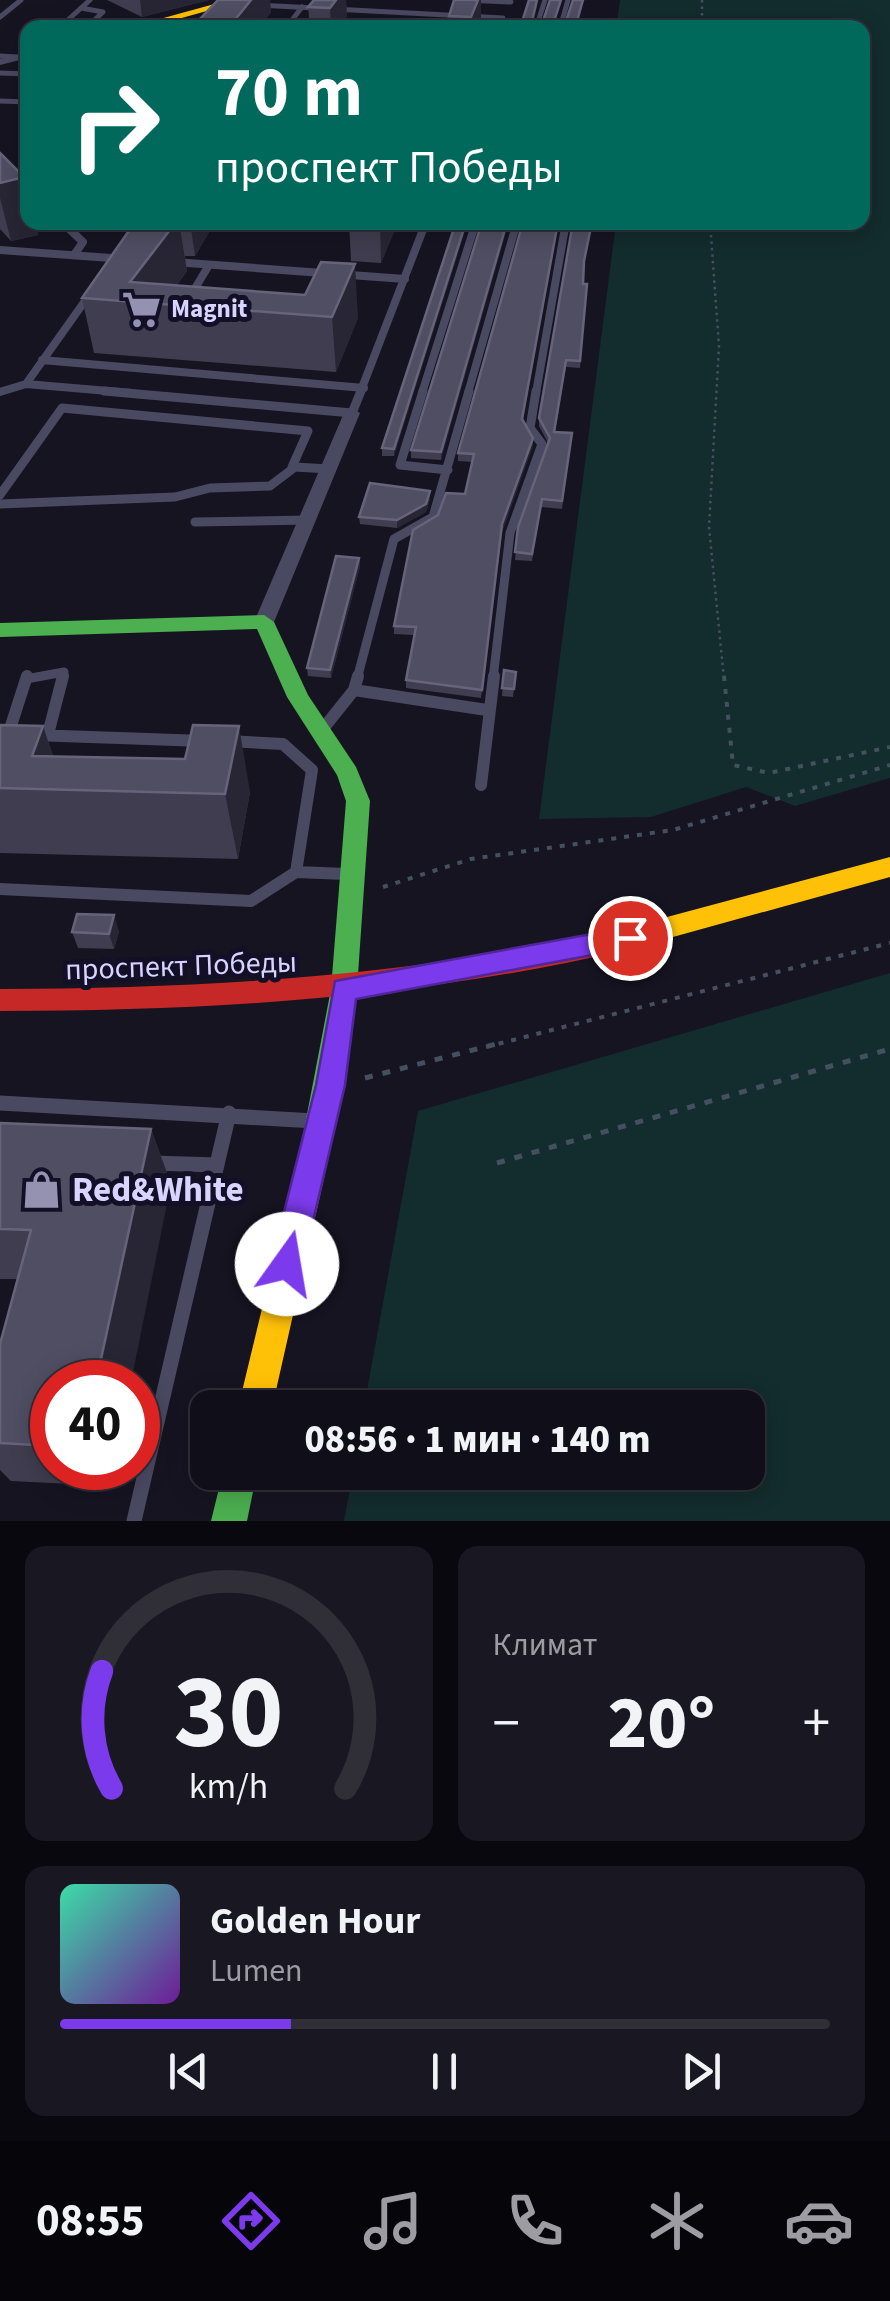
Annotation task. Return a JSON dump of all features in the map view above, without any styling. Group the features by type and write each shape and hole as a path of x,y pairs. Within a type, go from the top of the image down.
{"street":[{"path":"163,20 237,1"},
{"path":"259,1390 330,1085 344,990 358,801 348,773 319,733 264,622 352,413"},
{"path":"0,630 264,622"},
{"name":"проспект Победы","path":"0,1000 108,1001 344,990 594,946 890,867"},
{"path":"229,1521 236,1490"}],"lane":[{"path":"0,17 20,0"},
{"path":"68,20 90,0"},
{"path":"237,1 504,18 512,1 462,0"},
{"path":"292,20 302,7"},
{"path":"81,8 103,12 94,20"},
{"path":"70,230 83,242 74,255"},
{"path":"2,395 26,384 352,413 423,230"},
{"path":"448,470 400,465 473,230"},
{"path":"319,733 354,690 394,539 432,517 516,230"},
{"path":"481,785 510,534 542,444 530,428 565,230"},
{"path":"105,273 124,246"},
{"path":"0,250 134,260"},
{"path":"153,261 405,279"},
{"path":"185,304 209,265"},
{"path":"309,290 318,272"},
{"path":"26,384 94,288"},
{"path":"42,360 364,388"},
{"path":"0,495 62,408 308,431 292,467"},
{"path":"0,504 175,498 210,488 265,488 274,484 278,472 292,467 329,469"},
{"path":"195,522 308,520"},
{"path":"0,889 251,902 296,872 312,770 283,744 48,734 4,738 27,675 64,672 48,734"},
{"path":"354,690 487,710"},
{"path":"296,872 351,886"},
{"path":"0,1104 230,1112 319,1121"},
{"path":"134,1521 230,1112"},
{"path":"138,1162 217,1165"}],"path":[{"path":"711,230 719,346 709,527 733,766 769,773 890,748"},
{"path":"351,886 471,859 673,830 890,765"},
{"path":"330,1085 418,1068 890,943"},
{"path":"497,1163 890,1049"}],"green space":[{"path":"620,0 890,0 890,778 795,806 746,787 651,817 539,819 615,230 870,230 870,20 617,20"},
{"path":"890,973 890,1521 344,1521 350,1490 765,1490 765,1390 367,1390 418,1111"}],"building":[{"path":"218,0 251,0 235,20 200,19"},
{"path":"314,0 336,0 330,8 308,7"},
{"path":"454,0 478,0 471,17 449,16"},
{"path":"529,0 537,0 532,20 523,20"},
{"path":"550,0 561,0 554,20 543,20"},
{"path":"573,0 583,0 577,20 566,20"},
{"path":"0,153 20,173 20,178 0,183"},
{"path":"129,230 170,230 130,282 305,295 321,262 355,264 332,317 82,298"},
{"path":"453,230 463,230 394,449 382,448"},
{"path":"480,230 505,230 441,452 411,450"},
{"path":"521,230 557,230 522,419 533,438 502,524 482,690 406,680 416,627 394,626 413,530 438,515 446,493 465,494 474,454 458,453"},
{"path":"572,230 590,230 584,261 583,284 587,284 580,361 566,360 554,432 572,433 562,501 542,499 532,554 515,552 518,527 550,438 539,418"},
{"path":"370,483 430,491 426,504 397,520 359,517"},
{"path":"336,556 359,558 330,670 307,668"},
{"path":"504,670 516,672 514,689 502,688"},
{"path":"0,725 43,726 32,756 185,759 193,725 239,726 225,794 0,788"},
{"path":"77,914 114,915 109,934 72,932"},
{"path":"0,1123 151,1129 101,1360 30,1360 30,1445 0,1443 0,1344 31,1230 0,1229"}],"traffic: fast":[{"path":"0,630 264,622 298,697 348,773 358,801 344,989 315,1151"},
{"path":"229,1521 236,1490"}],"traffic: slow":[{"path":"163,20 241,0"},
{"path":"626,939 890,867"},
{"path":"259,1390 315,1151"}],"traffic: jam":[{"path":"0,1000 158,998 315,990 471,971 626,939"}],"place":[{"name":"Magnit","path":"141,309"},
{"name":"Red&White","path":"42,1190"}],"route":[{"path":"287,1264 330,1085 344,990 630,938"}]}
